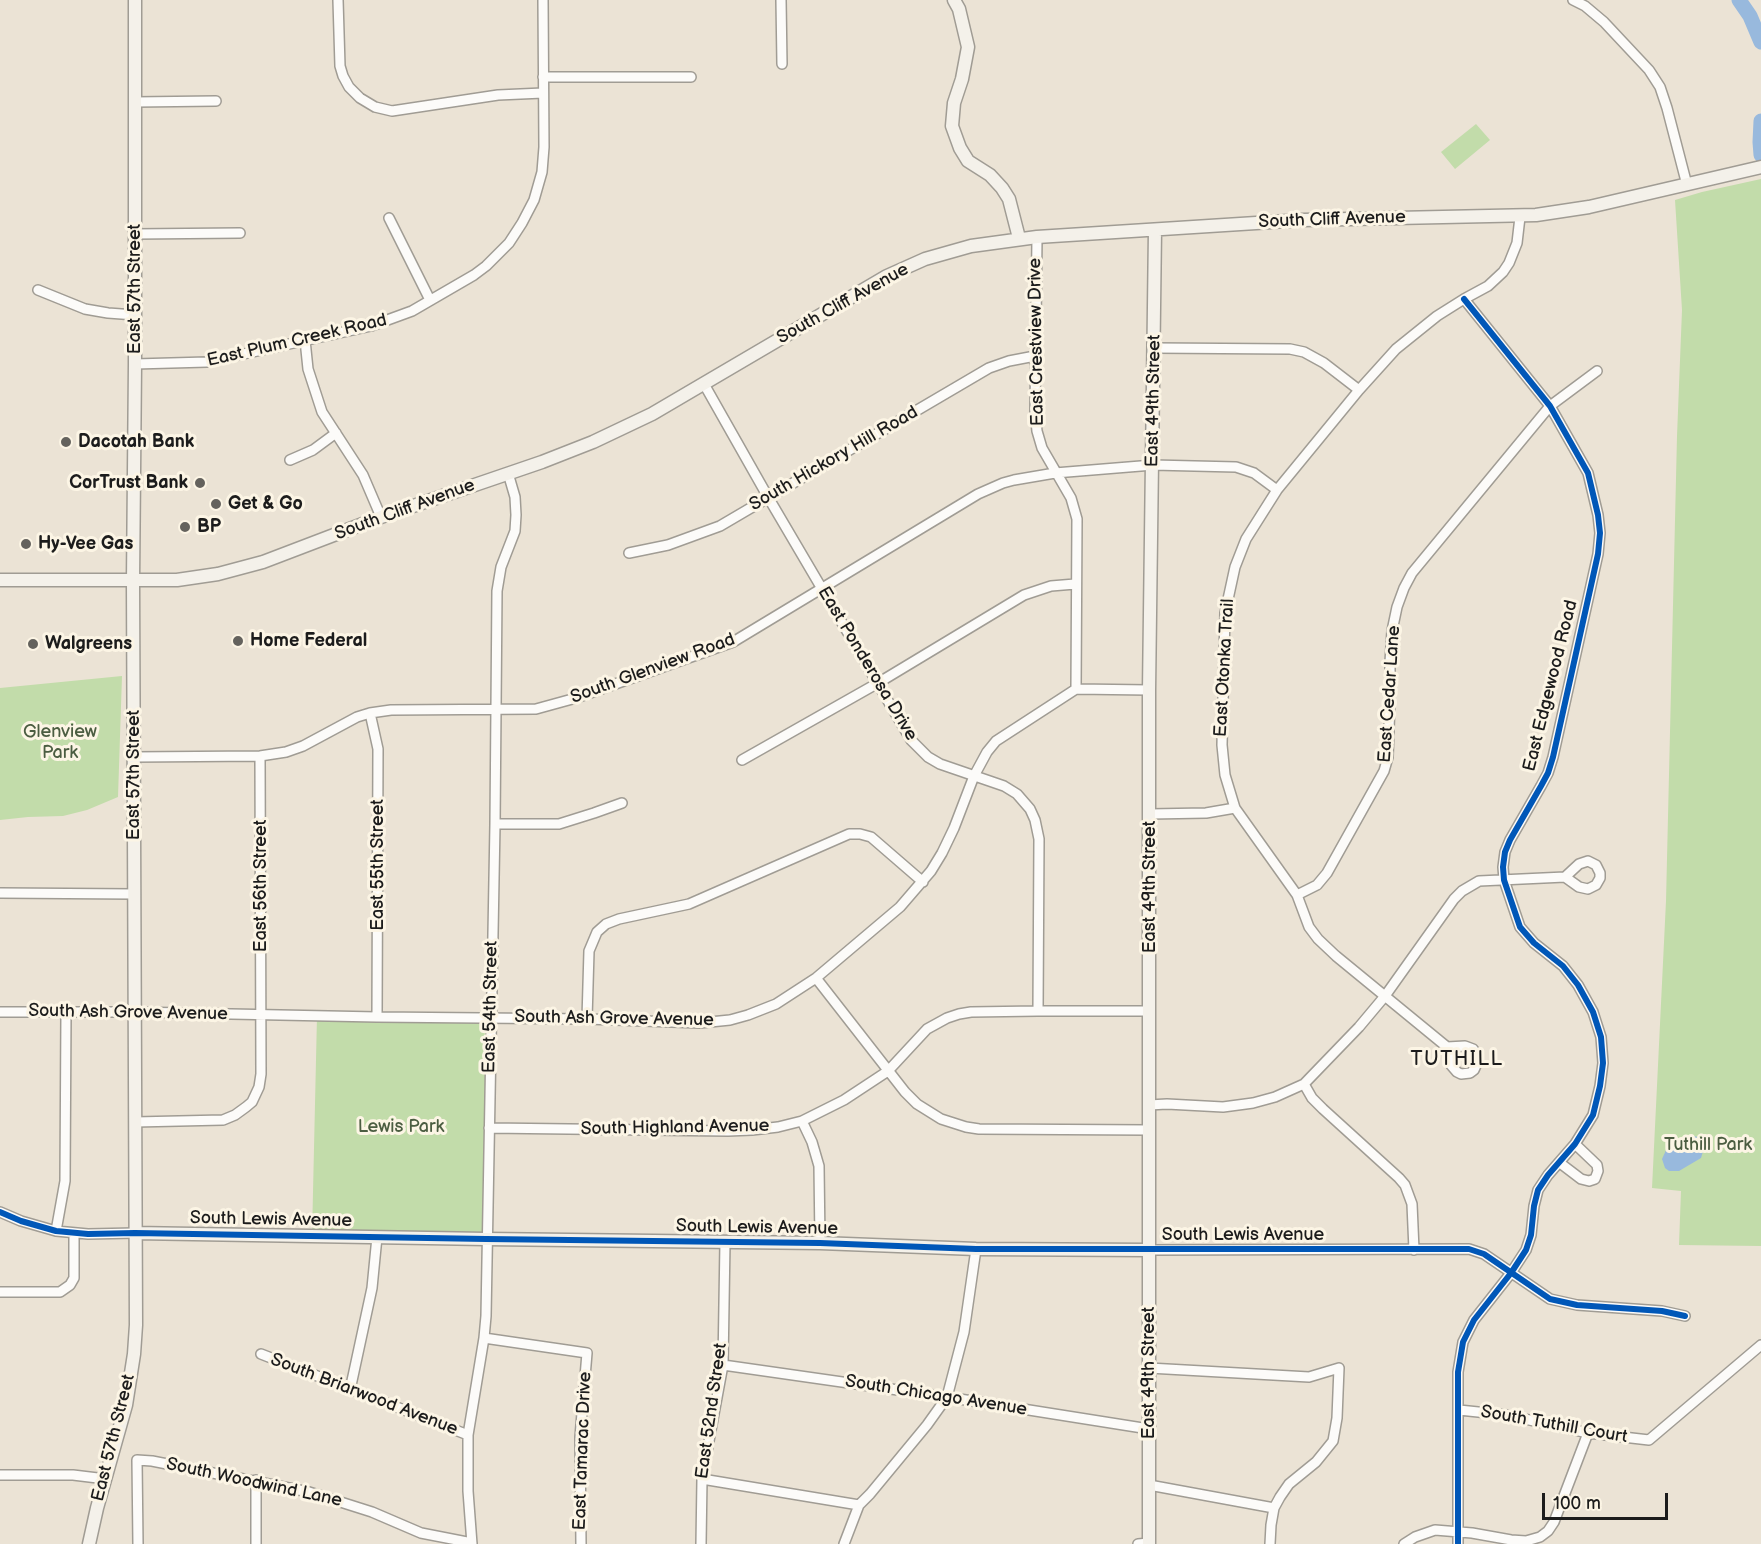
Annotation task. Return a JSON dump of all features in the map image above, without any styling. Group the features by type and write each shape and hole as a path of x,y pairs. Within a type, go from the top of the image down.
{"main road":[{"name":"East 57th Street","path":"89,1544 126,1405 135,1341 133,581 135,0"},
{"path":"954,0 959,9 968,46 962,79 954,103 952,126 960,148 968,161 990,175 1007,195 1019,238"},
{"name":"South Cliff Avenue","path":"0,580 188,579 262,562 593,442 652,414 887,276 925,259 971,246 1019,238 1303,220 1520,217 1572,210 1761,167"},
{"name":"East 49th Street","path":"1145,1544 1149,1485 1149,690 1155,230"},
{"name":"South Lewis Avenue","path":"135,1233 820,1243 976,1249 1149,1250"}],"street":[{"path":"339,0 340,66 349,87 375,108 392,111 498,95 543,93"},
{"name":"East Plum Creek Road","path":"135,364 207,362 371,327 402,315 486,266 509,243 528,212 542,172 544,147 543,0"},
{"path":"781,0 782,64"},
{"path":"1573,0 1585,6 1604,22 1649,70 1660,87 1687,185"},
{"path":"543,77 692,76"},
{"path":"135,102 216,101"},
{"name":"East Otonka Trail","path":"1447,1047 1318,939 1309,927 1297,895 1235,808 1225,775 1222,745 1225,613 1235,567 1246,539 1277,490 1359,390 1396,349 1437,316 1464,298 1488,286 1503,273 1516,243 1520,217"},
{"path":"389,218 430,300"},
{"path":"135,234 240,233"},
{"name":"East Crestview Drive","path":"1037,237 1035,412 1042,448 1071,498 1077,519 1076,689"},
{"path":"38,290 85,309 135,315"},
{"name":"East Edgewood Road","path":"1458,1544 1458,1372 1463,1342 1474,1320 1526,1250 1531,1235 1538,1191 1548,1175 1575,1144 1593,1114 1603,1063 1601,1037 1593,1012 1578,985 1563,966 1534,943 1520,927 1504,880 1503,867 1505,852 1510,840 1548,773 1553,757 1598,554 1600,533 1598,515 1588,473 1550,406 1464,298"},
{"path":"305,340 308,369 322,412 363,475 381,517"},
{"path":"1154,348 1290,349 1304,352 1324,363 1359,390"},
{"name":"South Hickory Hill Road","path":"628,553 668,545 720,526 989,368 1035,356"},
{"name":"East Cedar Lane","path":"1297,895 1317,885 1327,873 1384,771 1388,757 1392,631 1397,607 1412,573 1550,406 1597,371"},
{"name":"East Ponderosa Drive","path":"704,384 768,497 917,748 940,764 1004,786 1026,803 1035,820 1039,839 1038,1011"},
{"path":"290,460 313,450 336,433"},
{"name":"South Glenview Road","path":"134,757 260,756 286,752 303,746 357,717 370,713 536,709 576,698 734,642 988,488 1014,480 1055,473 1153,465 1236,467 1254,473 1277,490"},
{"name":"East 54th Street","path":"472,1543 468,1491 468,1435 484,1338 495,824 497,591 501,567 515,531 516,515 515,497 508,473"},
{"path":"742,760 1024,595 1051,586 1076,584"},
{"path":"1076,689 1149,690"},
{"name":"South Ash Grove Avenue","path":"0,1012 490,1017 700,1023 730,1020 748,1015 776,1004 816,978 892,915 923,882 936,862 954,828 974,776 987,752 996,741 1076,689"},
{"name":"East 55th Street","path":"370,713 378,749 377,1017"},
{"name":"East 56th Street","path":"135,1122 222,1120 246,1107 259,1087 261,1074 260,756"},
{"path":"495,824 559,824 621,803"},
{"path":"1150,814 1206,813 1235,808"},
{"path":"587,1019 589,951 597,932 613,921 689,904 849,834 871,837 923,882"},
{"path":"1149,1106 1167,1104 1222,1107 1253,1103 1275,1097 1304,1083 1359,1027 1385,996 1462,891 1479,881 1565,877"},
{"path":"0,893 134,894"},
{"path":"816,978 905,1092 927,1111 941,1119 979,1129 1149,1130"},
{"name":"South Highland Avenue","path":"489,1128 752,1130 778,1127 802,1120 844,1100 888,1071 922,1034 947,1018 971,1012 1150,1011"},
{"path":"56,1231 65,1180 66,1012"},
{"path":"1304,1083 1312,1098 1405,1185 1412,1203 1414,1250"},
{"path":"802,1120 819,1166 820,1243"},
{"path":"1560,1163 1581,1179 1595,1179 1597,1165 1575,1144"},
{"name":"South Lewis Avenue","path":"0,1212 56,1231 135,1233"},
{"path":"0,1292 60,1292 70,1285 74,1278 74,1233"},
{"path":"350,1390 372,1288 377,1238"},
{"name":"East 52nd Street","path":"701,1544 702,1479 723,1365 725,1242"},
{"path":"844,1544 859,1505 927,1425 947,1397 964,1332 976,1249"},
{"name":"South Lewis Avenue","path":"1149,1250 1475,1250 1550,1299 1578,1305 1662,1311 1685,1316"},
{"name":"East Tamarac Drive","path":"484,1338 587,1353 580,1437 581,1544"},
{"name":"South Tuthill Court","path":"1459,1410 1507,1415 1588,1434 1649,1440 1761,1345"},
{"name":"South Briarwood Avenue","path":"261,1354 468,1435"},
{"name":"South Chicago Avenue","path":"723,1365 1149,1429"},
{"path":"1149,1368 1309,1377 1339,1368 1337,1418 1332,1441 1316,1462 1289,1484 1274,1508 1270,1525 1270,1544"},
{"path":"1404,1544 1426,1532 1435,1530 1458,1531 1511,1540 1540,1537 1548,1531 1554,1521 1588,1434"},
{"name":"South Woodwind Lane","path":"137,1460 256,1480 309,1492 346,1502 421,1533 472,1543"},
{"name":"East 57th Street","path":"137,1460 138,1544"},
{"path":"0,1475 73,1475 106,1479"},
{"path":"702,1479 859,1505"},
{"path":"256,1480 256,1544"},
{"path":"1149,1485 1274,1508"}],"green space":[{"path":"1476,124 1490,140 1455,169 1441,152"},
{"name":"Tuthill Park","path":"1761,179 1761,1246 1679,1245 1681,1191 1652,1188 1666,901 1682,310 1675,200"},
{"name":"Glenview Park","path":"122,676 118,797 87,810 63,816 0,820 0,688"},
{"name":"Lewis Park","path":"317,1016 490,1018 486,1239 312,1236"}],"water":[{"path":"1698,1137 1703,1143 1701,1158 1679,1171 1669,1171 1665,1168 1662,1159 1667,1148 1678,1140"}],"waterway":[{"path":"1739,0 1750,16 1761,42"},
{"path":"1761,121 1761,155"}],"cycle path":[{"path":"1458,1544 1458,1372 1463,1342 1474,1320 1526,1250 1531,1235 1538,1190 1575,1144 1593,1115 1603,1063 1601,1037 1593,1012 1578,985 1563,966 1534,943 1520,927 1504,880 1503,867 1505,852 1510,840 1548,773 1553,757 1598,554 1600,533 1598,515 1588,473 1550,406 1464,299"},
{"path":"0,1212 56,1231 88,1234 820,1243 976,1249 1469,1249 1484,1254 1550,1299 1577,1305 1662,1311 1685,1316"}],"place":[{"name":"Dacotah Bank","path":"66,442"},
{"name":"CorTrust Bank","path":"200,483"},
{"name":"Get & Go","path":"216,504"},
{"name":"BP","path":"185,527"},
{"name":"Hy-Vee Gas","path":"26,544"},
{"name":"Home Federal","path":"238,641"},
{"name":"Walgreens","path":"33,644"}],"district":[{"name":"TUTHILL","path":"1457,1060"}]}
